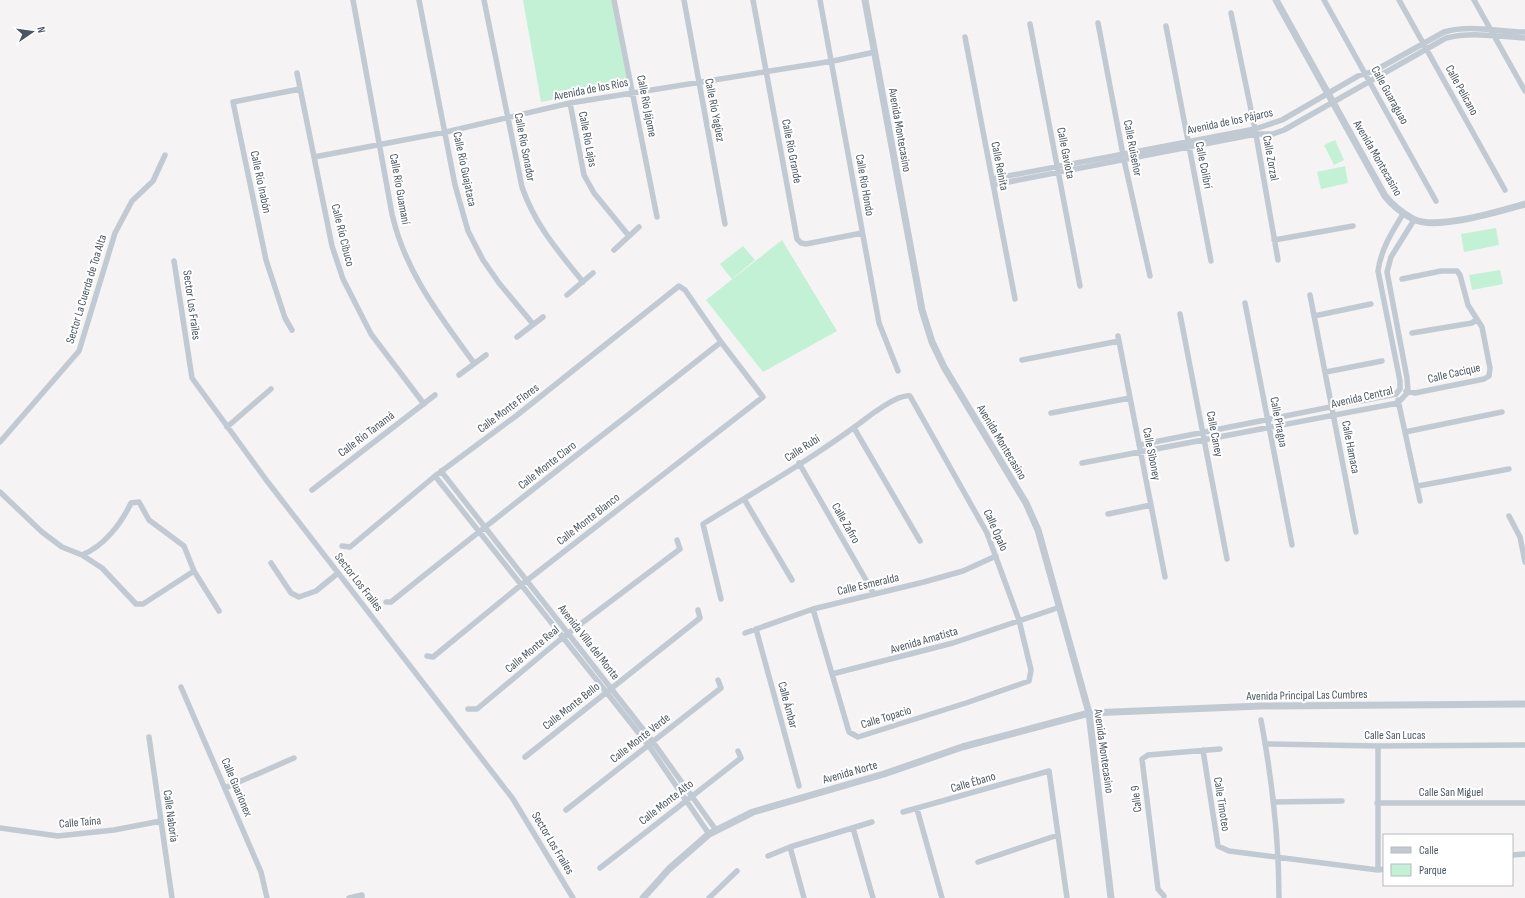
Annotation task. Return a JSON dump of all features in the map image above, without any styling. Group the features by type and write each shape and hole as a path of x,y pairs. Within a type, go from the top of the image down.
{"street":[{"name":"Calle Río Guamaní","path":"353,0 392,214 401,248 433,307 474,363"},
{"name":"Calle Río Guajataca","path":"419,0 446,132 455,185 468,231 483,260 499,283 533,324"},
{"name":"Calle Río Sonador","path":"484,0 522,187 533,216 583,282"},
{"name":"Calle Río Jájome","path":"614,0 634,92 657,217"},
{"name":"Calle Río Yagüez","path":"684,0 725,224"},
{"name":"Calle Río Grande","path":"753,0 797,238 801,243 806,244 862,233"},
{"name":"Calle Río Hondo","path":"820,0 833,61 879,323 898,371"},
{"name":"Avenida Montecasino","path":"865,0 922,310 932,342 944,367 1033,518 1060,607 1089,713 1111,898"},
{"name":"Avenida Montecasino","path":"1276,0 1384,196 1403,214 1414,220 1436,223 1462,220 1525,204"},
{"name":"Calle Guaraguao","path":"1324,0 1436,201"},
{"name":"Calle Pelícano","path":"1400,0 1505,190"},
{"path":"1474,0 1525,91"},
{"name":"Calle Zorzal","path":"1231,13 1255,131 1278,260"},
{"name":"Calle Gaviota","path":"1030,24 1080,286"},
{"name":"Calle Ruiseñor","path":"1098,24 1124,157 1150,276"},
{"name":"Calle Colibrí","path":"1166,26 1211,260"},
{"name":"Avenida de los Pájaros","path":"1255,131 1273,134 1284,130 1369,81 1425,46 1444,32 1457,28 1525,32"},
{"name":"Avenida de los Pájaros","path":"992,182 1255,131 1282,120 1328,93 1365,74 1425,46 1446,38 1461,34 1525,38"},
{"name":"Calle Reinita","path":"964,37 1015,299"},
{"name":"Avenida de los Ríos","path":"314,157 509,119 570,103 833,61 875,52"},
{"name":"Calle Río Cibuco","path":"297,73 332,246 343,279 371,334 424,404"},
{"name":"Calle Río Inabón","path":"292,330 285,318 266,260 233,102 300,89"},
{"name":"Calle Río Lajas","path":"570,103 584,174 594,193 629,236"},
{"name":"Sector La Cuerda de Toa Alta","path":"0,442 79,351 115,233 132,201 153,181 165,155"},
{"name":"Avenida Central","path":"1139,445 1333,408 1398,392 1400,381 1378,271 1380,257 1390,235 1403,214"},
{"name":"Avenida Central","path":"1082,463 1398,402 1408,392 1407,378 1387,272 1391,257 1414,220"},
{"path":"1274,240 1353,226"},
{"path":"614,250 639,227"},
{"name":"Sector Los Frailes","path":"174,261 192,378 227,427 338,573 513,799 573,898"},
{"name":"Calle Cacique","path":"1398,392 1415,393 1484,379 1489,376 1490,368 1482,327 1468,305 1460,275 1457,271 1441,271 1402,279"},
{"path":"567,295 593,273"},
{"name":"Calle Monte Flores","path":"342,546 350,547 441,471 516,416 679,286 684,290 721,342"},
{"name":"Calle Hamaca","path":"1310,295 1356,532"},
{"name":"Calle Piragua","path":"1245,303 1292,545"},
{"path":"1314,316 1372,304"},
{"path":"1384,307 1393,305"},
{"name":"Calle Caney","path":"1180,314 1204,432 1227,558"},
{"path":"517,337 543,317"},
{"path":"1412,333 1472,323 1477,319"},
{"path":"1388,326 1397,324"},
{"name":"Calle Siboney","path":"1022,360 1118,338 1165,577"},
{"name":"Calle Monte Blanco","path":"427,656 433,657 527,580 763,396 721,342"},
{"name":"Calle Monte Claro","path":"386,602 391,602 484,526 533,491 721,342"},
{"path":"459,375 486,355"},
{"path":"1326,372 1382,361"},
{"path":"227,427 271,389"},
{"path":"1398,392 1398,402 1418,486 1420,502"},
{"name":"Calle Río Tanamá","path":"312,490 435,395"},
{"name":"Calle Rubí","path":"721,600 703,524 799,464 901,397 910,396 913,399"},
{"path":"1051,413 1130,398"},
{"name":"Calle Ópalo","path":"913,399 978,514 996,556 1019,620 1031,670 1029,681"},
{"path":"1405,432 1502,412"},
{"path":"854,428 920,542"},
{"name":"Calle Zafiro","path":"799,464 874,594"},
{"path":"1418,486 1509,469"},
{"name":"Avenida Villa del Monte","path":"441,471 568,633 609,690 651,744 713,832"},
{"name":"Avenida Villa del Monte","path":"435,476 562,638 609,690"},
{"path":"0,492 42,532 62,547 82,555 102,568 136,604 143,604 194,571"},
{"path":"744,499 792,580"},
{"path":"82,555 94,550 112,531 126,513 131,503 139,502 149,520 184,546 194,571 219,611"},
{"path":"1108,514 1151,506"},
{"path":"1509,516 1520,537 1525,562"},
{"name":"Calle Monte Real","path":"468,709 477,709 568,633 680,549 677,540"},
{"name":"Calle Esmeralda","path":"745,633 813,609 963,571 996,556"},
{"path":"270,564 291,593 299,597 316,591 338,573"},
{"name":"Avenida Amatista","path":"832,674 953,643 1060,607"},
{"name":"Calle Topacio","path":"813,609 850,732 860,737 995,694 1029,681"},
{"name":"Calle Monte Bello","path":"524,757 700,618 698,610"},
{"name":"Calle Ámbar","path":"756,629 799,786"},
{"name":"Calle Monte Verde","path":"566,810 721,688 718,680"},
{"name":"Calle Guarionex","path":"182,687 261,872 267,898"},
{"name":"Avenida Principal Las Cumbres","path":"1089,713 1261,706 1525,704"},
{"name":"Avenida Norte","path":"643,898 669,869 713,832 740,817 772,806 884,774 962,746 1089,713"},
{"path":"1261,720 1273,802 1279,857 1279,898"},
{"name":"Calle Naboria","path":"149,737 172,898"},
{"name":"Calle San Lucas","path":"1265,744 1378,746 1525,745"},
{"path":"1279,857 1381,870 1377,803 1378,746"},
{"path":"1203,750 1220,749"},
{"name":"Calle Timoteo","path":"1203,750 1218,846 1224,850 1279,857"},
{"name":"Calle 9","path":"1164,896 1158,888 1142,759 1148,755 1203,750"},
{"name":"Calle Monte Alto","path":"600,868 740,758 738,751"},
{"path":"225,788 294,758"},
{"name":"Calle Ébano","path":"903,812 1049,771 1058,835"},
{"path":"1273,802 1342,801"},
{"name":"Calle San Miguel","path":"1377,803 1525,803"},
{"path":"917,809 942,898"},
{"name":"Calle Taína","path":"0,828 58,836 114,830 161,822"},
{"path":"768,856 790,847 872,822"},
{"path":"853,828 873,898"},
{"path":"978,862 1058,835 1067,898"},
{"path":"790,847 804,898"},
{"path":"1513,855 1525,854"},
{"path":"712,897 737,871"},
{"path":"349,898 362,895 362,898"}],"green space":[{"path":"523,0 612,0 629,84 541,102"},
{"path":"1335,140 1344,160 1334,165 1324,145"},
{"path":"1345,166 1348,183 1321,189 1317,172"},
{"path":"1496,228 1499,245 1464,252 1461,234"},
{"path":"782,240 837,331 763,372 706,300"},
{"path":"743,246 755,260 732,279 720,264"},
{"path":"1500,270 1503,284 1472,290 1469,275"}]}
